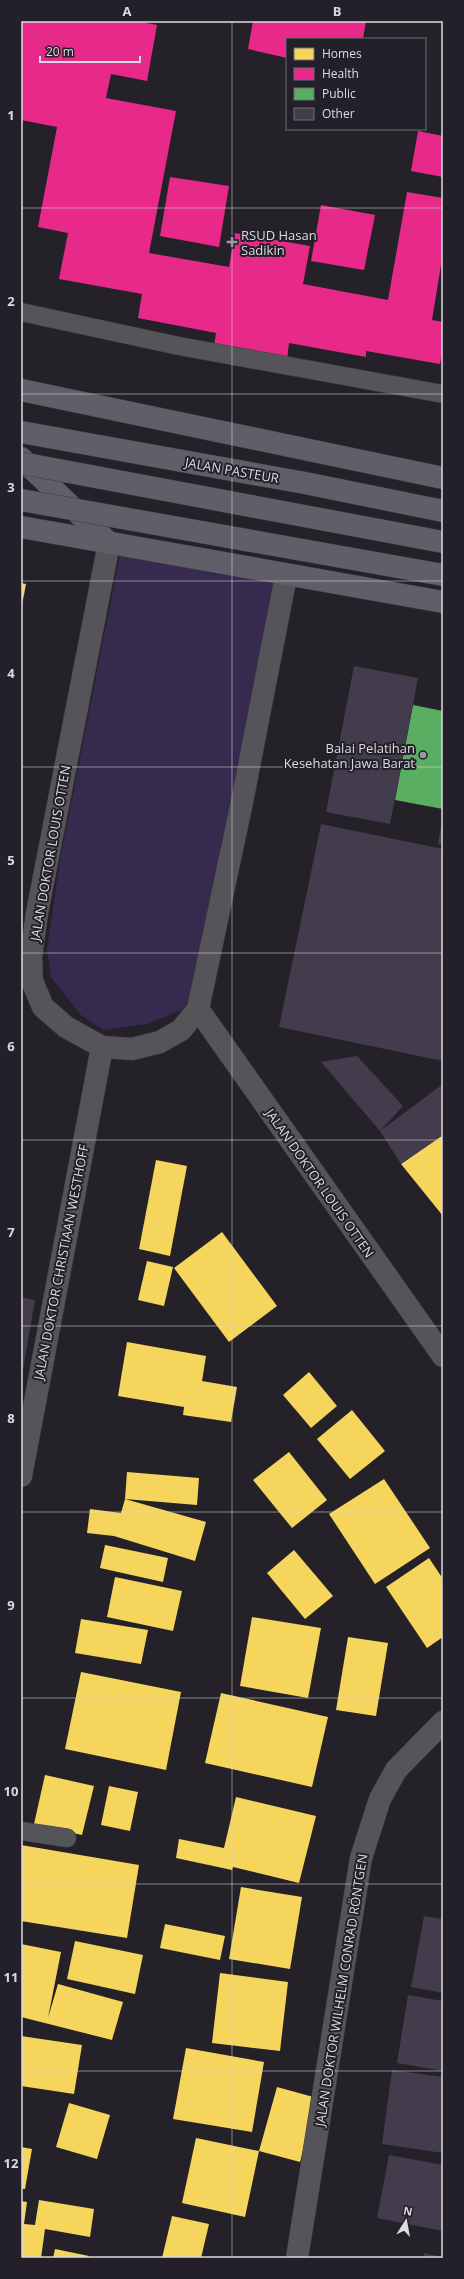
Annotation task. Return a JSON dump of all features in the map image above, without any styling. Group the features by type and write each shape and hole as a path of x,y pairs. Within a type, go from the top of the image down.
{"highway":[{"path":"21,390 443,478"},
{"name":"JALAN PASTEUR","path":"21,432 305,483 443,511"},
{"path":"21,458 109,543"},
{"path":"21,463 443,542"},
{"path":"21,500 443,575"},
{"path":"21,527 286,576 443,602"}],"main road":[{"name":"JALAN DOKTOR LOUIS OTTEN","path":"109,543 37,913 31,957 32,981 43,1007 66,1027 102,1047 132,1049 160,1042 181,1030 198,1009 242,802 286,576"},
{"name":"JALAN DOKTOR LOUIS OTTEN","path":"198,1009 443,1356"},
{"name":"JALAN DOKTOR CHRISTIAAN WESTHOFF","path":"21,1476 102,1047"},
{"name":"JALAN DOKTOR WILHELM CONRAD RÖNTGEN","path":"297,2258 361,1858 380,1799 396,1770 443,1722"}],"lane":[{"path":"21,312 179,346 443,394"},
{"path":"21,1831 66,1838"}],"shaded area":[{"path":"121,549 282,583 198,986 182,1010 147,1024 103,1030 81,1015 51,977 47,949 60,860"}],"building: Homes":[{"path":"21,583 26,584 22,605 21,605"},
{"path":"443,1135 443,1216 401,1164"},
{"path":"156,1160 187,1166 170,1256 139,1249"},
{"path":"222,1232 277,1306 229,1342 174,1268"},
{"path":"147,1261 173,1267 164,1306 138,1300"},
{"path":"127,1342 206,1356 202,1381 237,1387 231,1422 183,1415 184,1407 118,1396"},
{"path":"309,1372 337,1406 311,1428 283,1395"},
{"path":"352,1410 385,1451 350,1479 317,1439"},
{"path":"289,1452 327,1500 292,1528 253,1480"},
{"path":"127,1472 199,1478 197,1505 125,1499"},
{"path":"384,1479 430,1548 375,1584 329,1514"},
{"path":"125,1499 206,1522 195,1561 114,1536 87,1533 90,1509 121,1513"},
{"path":"105,1545 168,1558 163,1582 100,1568"},
{"path":"294,1550 333,1596 305,1619 267,1573"},
{"path":"429,1558 443,1579 443,1637 427,1648 386,1587"},
{"path":"115,1577 182,1591 173,1631 107,1617"},
{"path":"252,1617 321,1628 308,1698 240,1686"},
{"path":"81,1619 148,1630 141,1664 75,1653"},
{"path":"348,1637 388,1643 376,1716 336,1710"},
{"path":"81,1672 181,1692 166,1770 65,1749"},
{"path":"221,1693 328,1717 312,1787 205,1763"},
{"path":"45,1775 94,1786 82,1835 34,1824"},
{"path":"109,1786 138,1792 130,1831 101,1825"},
{"path":"236,1797 316,1816 299,1883 233,1867 232,1870 176,1858 179,1839 224,1848"},
{"path":"21,1845 139,1865 127,1938 21,1921"},
{"path":"241,1887 302,1897 290,1969 229,1959"},
{"path":"165,1924 225,1936 220,1960 160,1948"},
{"path":"75,1941 143,1955 135,1994 67,1979"},
{"path":"21,1944 61,1952 48,2018 58,1984 123,2002 112,2040 21,2017"},
{"path":"220,1973 288,1982 280,2051 212,2043"},
{"path":"21,2036 82,2045 74,2094 21,2086"},
{"path":"186,2048 264,2062 252,2132 173,2119"},
{"path":"277,2087 317,2098 300,2162 259,2151"},
{"path":"69,2103 110,2115 97,2159 56,2147"},
{"path":"196,2138 259,2151 245,2217 182,2203"},
{"path":"21,2147 32,2149 25,2189 21,2189"},
{"path":"39,2200 94,2209 90,2237 45,2229 41,2258 21,2258 21,2201 27,2202 24,2224 35,2225"},
{"path":"172,2216 209,2224 201,2258 162,2258"},
{"path":"55,2249 89,2256 88,2258 53,2258"}],"building: Health":[{"path":"21,21 137,21 157,25 147,81 111,74 106,98 176,111 149,253 229,267 235,233 310,246 303,284 388,300 407,192 443,198 443,253 432,320 443,322 443,347 440,364 366,351 366,357 289,343 287,360 214,347 216,333 138,318 142,294 59,279 68,233 38,227 57,127 21,120"},
{"path":"253,21 366,21 363,38 286,38 286,58 248,49"},
{"path":"418,131 443,136 443,177 411,171"},
{"path":"170,177 229,186 219,247 160,236"},
{"path":"321,205 375,215 364,270 311,261"}],"building: Public":[{"name":"Balai Pelatihan Kesehatan Jawa Barat","path":"413,705 443,711 443,809 395,800"}],"building: Other":[{"path":"354,666 418,678 390,824 326,812"},
{"path":"443,821 443,845 438,844"},
{"path":"321,824 443,849 443,1061 279,1027"},
{"path":"357,1056 403,1106 380,1131 321,1062"},
{"path":"443,1084 443,1135 401,1164 380,1131"},
{"path":"21,1297 35,1300 22,1376 21,1376"},
{"path":"424,1916 443,1919 443,1993 411,1987"},
{"path":"408,1995 443,2001 443,2071 397,2063"},
{"path":"392,2070 443,2077 443,2153 382,2144"},
{"path":"389,2155 443,2165 443,2231 377,2218"},
{"path":"424,2253 443,2257 443,2258 423,2258"}],"place":[{"name":"RSUD Hasan Sadikin","path":"232,242"},
{"name":"Balai Pelatihan Kesehatan Jawa Barat","path":"423,755"}]}
